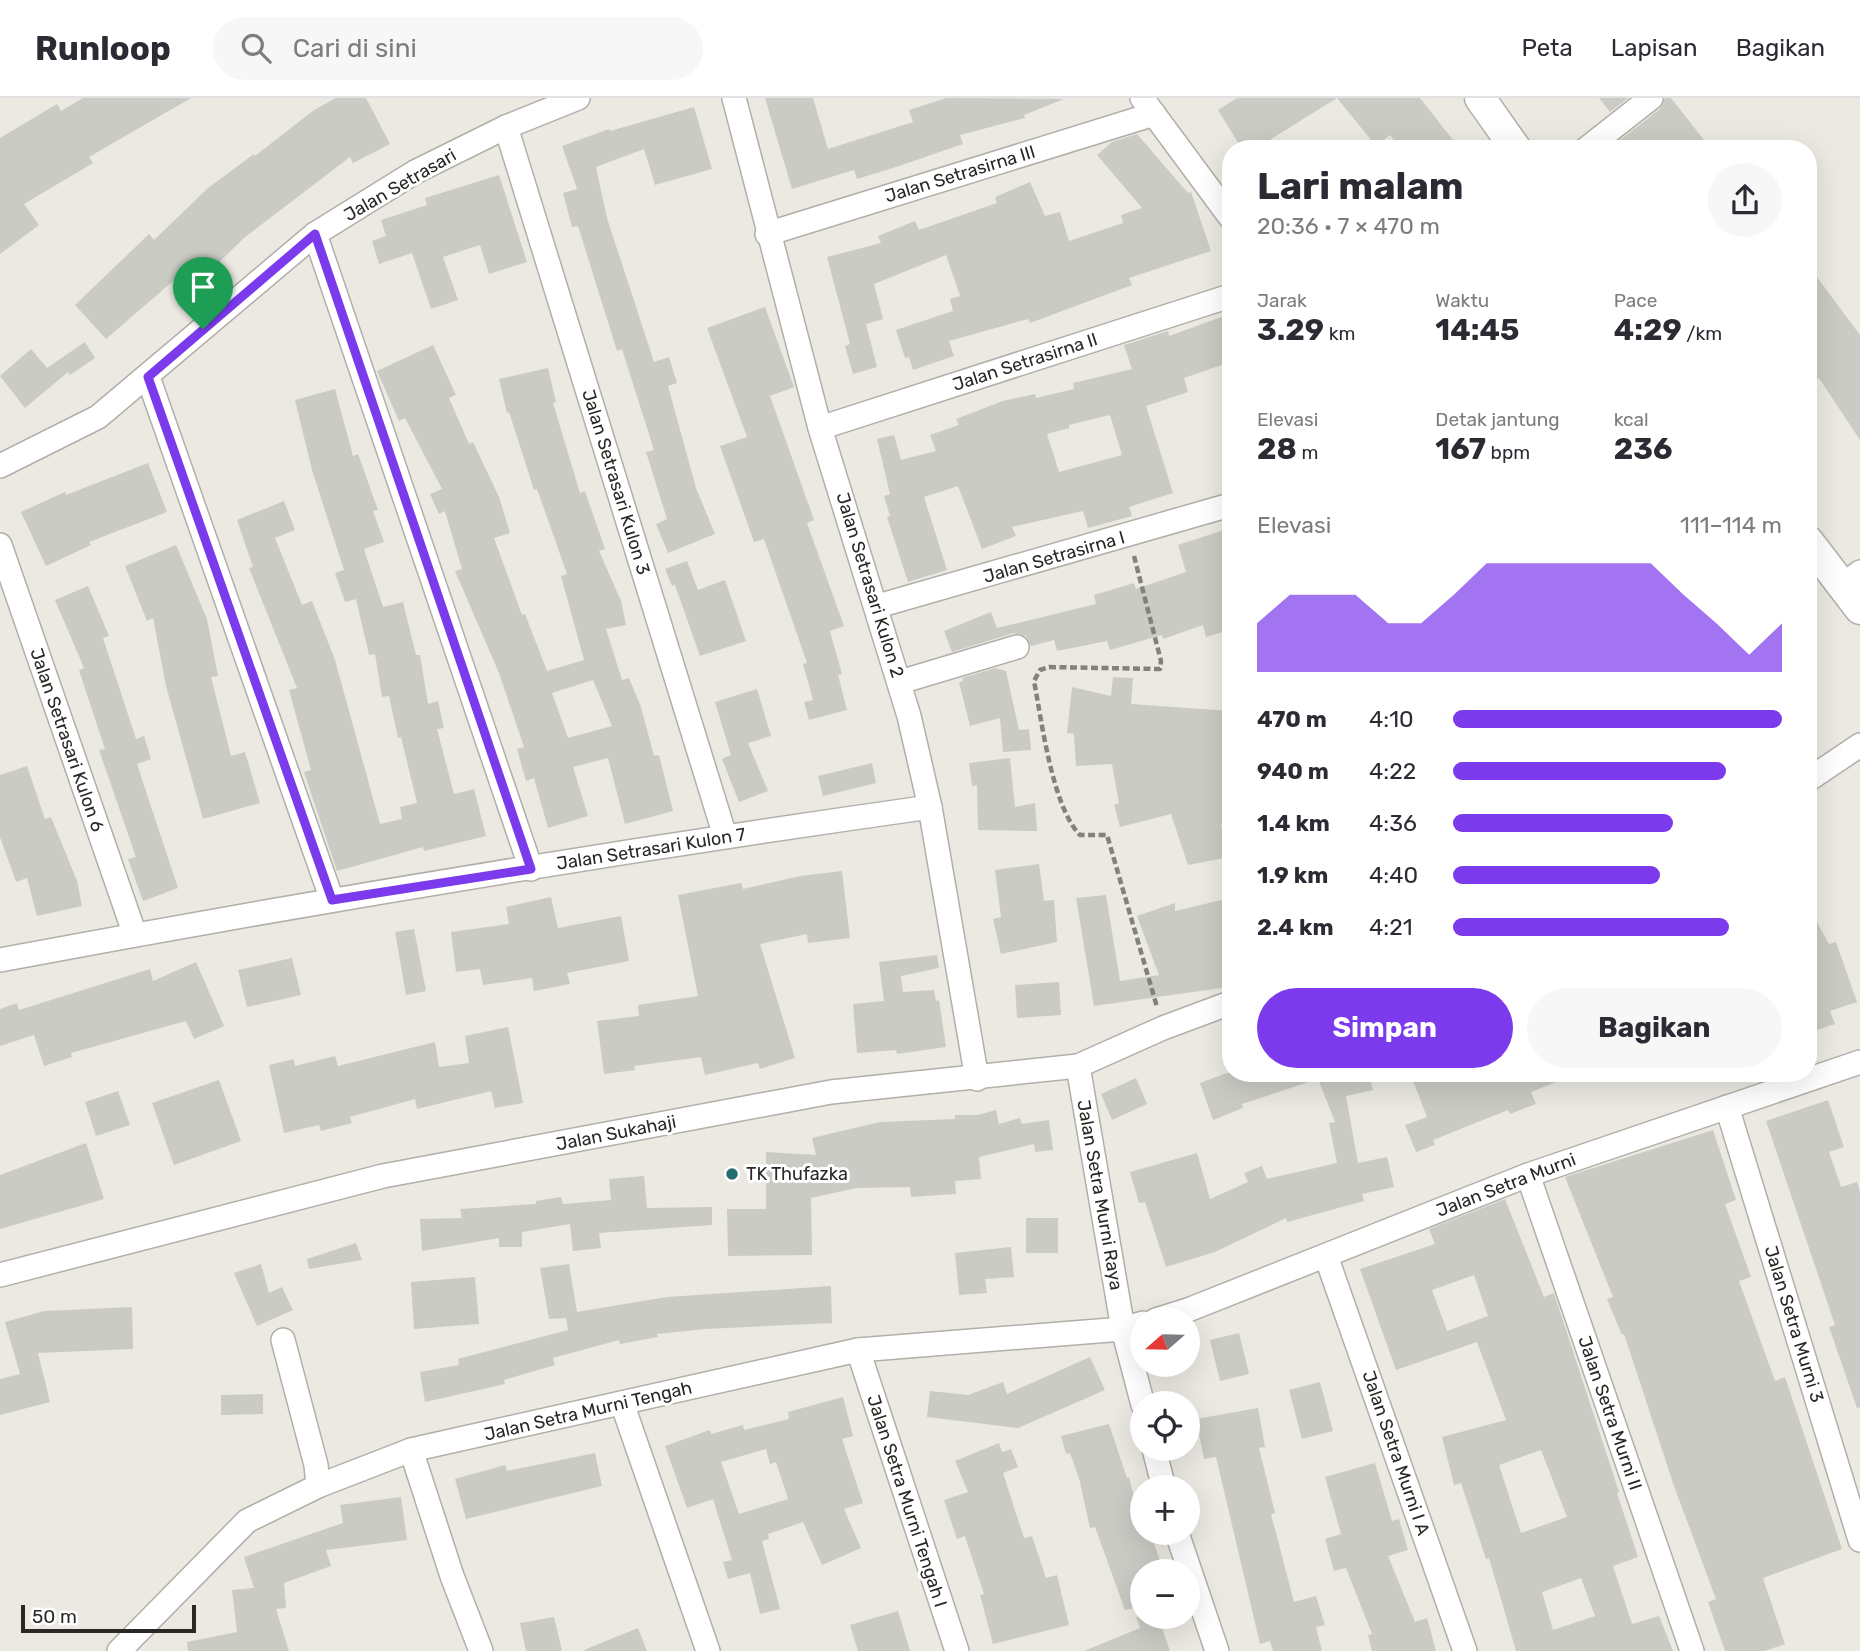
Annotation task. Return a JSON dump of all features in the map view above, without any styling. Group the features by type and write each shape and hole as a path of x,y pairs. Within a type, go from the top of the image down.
{"main road":[{"path":"1480,98 1510,140"},
{"path":"1817,549 1851,579 1860,609"}],"street":[{"name":"Jalan Setrasari","path":"0,466 98,417 315,234 415,172 506,127 578,98"},
{"name":"Jalan Setrasari Kulon 2","path":"734,98 767,234 820,428 900,682 930,807 977,1079"},
{"path":"1597,140 1651,98"},
{"name":"Jalan Setrasirna III","path":"767,234 1148,106"},
{"path":"1148,106 1222,206"},
{"name":"Jalan Setrasari Kulon 3","path":"506,127 725,836"},
{"path":"315,234 531,869"},
{"name":"Jalan Setrasirna II","path":"820,428 1222,299"},
{"path":"148,377 332,900"},
{"name":"Jalan Setrasirna I","path":"878,606 1222,507"},
{"name":"Jalan Setrasari Kulon 6","path":"0,545 135,935"},
{"path":"900,682 1017,647"},
{"path":"1817,774 1860,746"},
{"name":"Jalan Setrasari Kulon 7","path":"0,960 332,900 725,836 930,807"},
{"name":"Jalan Sukahaji","path":"0,1275 383,1177 831,1092 977,1079 1078,1066 1163,1028 1222,1006"},
{"name":"Jalan Setra Murni","path":"1817,1077 1860,1062"},
{"name":"Jalan Setra Murni Raya","path":"1078,1066 1130,1312"},
{"name":"Jalan Setra Murni","path":"1196,1307 1528,1175 1802,1082"},
{"name":"Jalan Setra Murni 3","path":"1727,1108 1860,1540"},
{"name":"Jalan Setra Murni II","path":"1528,1175 1692,1651"},
{"name":"Jalan Setra Murni I A","path":"1326,1256 1465,1651"},
{"name":"Jalan Setra Murni Tengah","path":"121,1650 247,1521 318,1486 411,1450 858,1350 1130,1326"},
{"path":"283,1340 316,1465 318,1486"},
{"name":"Jalan Setra Murni Tengah I","path":"858,1350 957,1651"},
{"path":"622,1403 708,1651"},
{"path":"411,1450 452,1576 481,1651"},
{"path":"1181,1545 1217,1651"}],"path":[{"path":"1129,536 1161,661 1160,668 1049,667 1040,670 1034,681 1052,770 1070,825 1080,835 1107,835 1163,1028"}],"building":[{"path":"83,98 191,98 89,157 93,163 24,204 39,225 0,254 0,138 57,104 61,111"},
{"path":"336,98 366,98 390,144 353,163 350,157 244,238 206,275 194,263 106,339 75,305 149,234 154,240 208,188 314,110"},
{"path":"765,98 813,98 828,149 913,122 909,110 946,98 1064,99 1024,115 1025,118 960,135 963,144 896,167 857,179 854,170 792,189"},
{"path":"1237,98 1337,98 1269,140 1236,140 1218,110"},
{"path":"1337,98 1420,98 1453,140 1394,140 1390,135 1384,140 1371,140"},
{"path":"1599,98 1628,98 1610,112"},
{"path":"1665,98 1671,98 1704,140 1620,140 1660,109"},
{"path":"694,107 712,169 655,185 644,149 596,167 607,218 654,362 669,357 677,383 668,386 696,488 715,534 668,553 656,524 667,519 646,452 654,450 622,349 617,351 578,226 572,227 563,193 577,189 562,146 609,129 610,131"},
{"path":"1137,134 1188,193 1191,192 1211,251 1129,278 1132,285 1030,323 1028,319 949,341 954,356 913,370 909,357 905,358 896,330 953,311 950,299 960,296 946,255 874,284 883,319 866,324 877,367 853,374 845,346 850,344 827,257 881,243 878,236 915,221 919,230 997,203 995,197 1030,182 1045,216 1060,212 1069,241 1123,223 1121,215 1142,208 1097,155 1112,142"},
{"path":"499,175 527,262 489,274 480,245 443,257 458,300 431,309 412,253 379,264 372,241 386,236 381,220 427,205 425,198"},
{"path":"1817,277 1860,335 1860,440 1819,378 1817,380"},
{"path":"765,307 794,387 770,396 814,520 807,523 844,626 830,631 842,674 838,675 847,710 809,720 804,702 813,700 803,664 807,663 764,539 754,542 720,446 747,437 707,328"},
{"path":"1222,317 1222,365 1184,378 1188,392 1146,406 1173,493 1129,507 1132,516 1088,528 1083,511 1012,527 1016,536 982,549 958,486 924,497 947,570 908,582 887,517 890,516 884,496 890,494 877,439 894,435 901,460 936,451 930,435 959,425 956,419 1003,401 1035,394 1036,398 1074,389 1073,383 1132,369 1124,345 1168,331 1169,336","holes":["1110,415 1122,455 1059,472 1047,434 1069,428 1069,425"]},
{"path":"85,342 95,358 70,375 68,372 25,408 0,376 31,349 47,368"},
{"path":"433,345 456,395 449,398 469,444 473,442 499,497 510,533 494,538 522,615 525,614 547,671 584,660 561,576 567,574 537,489 534,490 509,412 507,413 499,379 548,368 556,402 553,403 580,493 585,491 605,549 599,551 621,601 626,625 606,629 622,680 629,678 641,707 654,756 659,755 673,811 625,824 608,758 573,767 588,816 548,828 534,778 526,781 517,749 524,747 499,673 455,571 462,569 445,511 439,514 430,494 442,489 405,418 399,421 377,371","holes":["593,680 612,726 568,738 552,693"]},
{"path":"335,389 353,456 358,454 378,510 373,511 384,542 364,549 383,607 403,602 416,655 420,655 428,704 438,701 444,728 437,729 454,794 474,789 486,836 424,851 423,847 337,871 304,772 311,770 289,690 297,688 249,568 253,567 237,520 284,501 295,530 275,538 302,605 312,601 335,660 380,824 402,819 400,807 417,803 401,737 398,738 389,696 382,697 375,654 369,655 356,599 345,602 335,573 344,570 312,470 295,400"},
{"path":"148,463 167,512 89,542 91,545 46,566 21,512 65,492 66,495"},
{"path":"1222,531 1222,632 1206,637 1203,625 1163,639 1162,635 1110,650 1107,641 1057,651 1054,640 1031,646 1026,636 1014,633 952,652 944,631 991,612 997,628 1096,604 1094,595 1134,583 1136,589 1186,572 1178,545"},
{"path":"176,545 207,619 218,676 211,677 231,756 245,752 260,803 203,819 166,686 153,618 147,621 125,566"},
{"path":"687,561 698,590 725,580 746,641 700,656 675,585 672,586 665,569"},
{"path":"88,586 109,636 103,638 136,739 144,736 151,759 137,764 178,888 143,901 128,859 136,857 99,750 105,749 79,670 84,668 55,600"},
{"path":"995,668 1006,671 1019,730 1029,729 1031,750 1003,752 1000,718 970,726 959,682 963,681 962,678"},
{"path":"1113,677 1133,678 1131,704 1222,710 1222,858 1188,865 1171,814 1120,827 1114,805 1119,803 1112,764 1076,766 1074,734 1067,733 1072,687 1111,696"},
{"path":"757,689 771,736 748,743 768,791 739,802 722,759 731,755 715,702"},
{"path":"1010,758 1015,807 1035,803 1037,831 978,830 977,785 972,786 969,763"},
{"path":"872,763 876,783 823,796 818,776"},
{"path":"27,766 45,819 51,817 77,881 82,906 37,916 27,878 16,882 0,837 0,775"},
{"path":"1039,864 1044,901 1054,900 1057,942 1001,954 993,919 1001,917 995,870"},
{"path":"842,871 850,938 808,943 807,934 760,944 795,1058 760,1069 758,1063 705,1075 701,1057 634,1066 635,1070 604,1074 597,1021 639,1016 638,1005 698,996 678,895 741,883 743,889 800,876"},
{"path":"1106,895 1120,981 1159,975 1137,916 1175,903 1175,911 1222,900 1222,988 1094,1006 1076,898"},
{"path":"551,897 558,928 621,916 629,961 567,973 570,984 534,991 532,978 483,985 480,969 456,972 451,932 509,924 506,907"},
{"path":"1817,922 1829,944 1836,942 1857,1002 1830,1011 1835,1024 1817,1030"},
{"path":"414,929 426,991 406,995 395,932"},
{"path":"937,955 939,968 901,976 903,992 934,990 936,1001 939,1000 946,1047 897,1054 896,1050 857,1053 853,1004 884,1001 879,962"},
{"path":"292,958 301,995 247,1007 238,970"},
{"path":"196,962 224,1026 194,1039 186,1021 71,1053 72,1057 44,1066 34,1035 0,1046 0,1009 17,1003 19,1010 150,969 153,981"},
{"path":"1059,982 1061,1015 1017,1018 1015,985"},
{"path":"508,1027 523,1103 495,1108 491,1091 417,1109 415,1099 350,1117 352,1123 321,1131 319,1125 284,1133 269,1065 294,1059 295,1066 335,1056 338,1066 435,1042 439,1067 469,1063 465,1036"},
{"path":"1222,1075 1222,1082 1309,1082 1242,1104 1243,1108 1213,1120 1200,1083"},
{"path":"1136,1078 1147,1104 1112,1120 1101,1094"},
{"path":"219,1080 241,1141 174,1165 152,1103"},
{"path":"1319,1082 1371,1082 1373,1090 1346,1096 1358,1163 1387,1157 1394,1187 1362,1194 1364,1201 1287,1222 1286,1218 1215,1252 1166,1267 1145,1202 1139,1203 1130,1172 1197,1153 1210,1199 1248,1182 1244,1173 1262,1166 1267,1179 1337,1163 1329,1123 1335,1122"},
{"path":"1413,1082 1556,1082 1531,1092 1536,1104 1510,1114 1508,1110 1433,1140 1435,1145 1416,1152 1405,1125 1427,1117"},
{"path":"118,1091 130,1125 96,1136 85,1102"},
{"path":"1828,1100 1844,1147 1829,1152 1841,1187 1857,1182 1860,1192 1860,1407 1857,1408 1829,1327 1835,1325 1766,1121"},
{"path":"996,1110 999,1124 1020,1118 1022,1124 1049,1120 1053,1150 1035,1152 1034,1144 979,1157 981,1179 955,1181 956,1194 911,1197 910,1187 856,1188 811,1198 812,1255 728,1256 727,1209 766,1209 766,1152 816,1155 812,1138 880,1122 955,1119 955,1115 978,1115"},
{"path":"1713,1130 1736,1200 1725,1204 1751,1277 1739,1281 1775,1381 1785,1377 1842,1549 1763,1578 1785,1644 1765,1651 1725,1651 1708,1602 1716,1599 1674,1486 1624,1334 1622,1335 1607,1299 1613,1297 1565,1177"},
{"path":"86,1143 104,1199 0,1229 0,1175"},
{"path":"644,1176 647,1208 712,1207 712,1225 599,1233 601,1248 573,1251 570,1224 522,1232 522,1247 499,1247 499,1238 422,1251 420,1219 462,1218 460,1209 536,1204 536,1201 561,1197 563,1204 611,1200 609,1179"},
{"path":"1505,1199 1544,1297 1554,1293 1619,1492 1617,1493 1638,1557 1613,1566 1632,1624 1659,1616 1673,1651 1516,1651 1489,1558 1486,1559 1461,1483 1454,1485 1442,1437 1506,1420 1477,1342 1396,1370 1360,1269 1435,1244 1429,1229","holes":["1474,1275 1488,1316 1447,1331 1432,1290","1541,1450 1567,1517 1521,1533 1499,1465","1581,1578 1595,1616 1553,1630 1542,1592"]},
{"path":"1026,1218 1058,1218 1058,1253 1026,1253"},
{"path":"356,1243 362,1260 309,1269 307,1259"},
{"path":"1011,1247 1014,1277 985,1279 987,1293 959,1295 955,1253"},
{"path":"261,1264 269,1293 282,1287 293,1310 257,1326 234,1273"},
{"path":"569,1264 577,1312 667,1297 831,1286 832,1323 705,1329 657,1334 658,1337 620,1344 619,1340 553,1358 555,1365 504,1380 505,1384 425,1402 420,1372 459,1365 458,1359 568,1330 566,1318 549,1319 540,1268"},
{"path":"475,1277 479,1324 414,1329 411,1282"},
{"path":"132,1307 133,1349 38,1353 50,1402 0,1415 0,1379 20,1374 5,1322 44,1311"},
{"path":"1239,1333 1249,1374 1220,1381 1210,1340"},
{"path":"1090,1357 1105,1390 1018,1428 927,1417 930,1391 968,1395 1003,1382 1007,1394"},
{"path":"1320,1382 1333,1431 1302,1439 1289,1390"},
{"path":"263,1394 263,1414 221,1415 221,1395"},
{"path":"843,1397 853,1436 842,1439 863,1503 844,1509 861,1548 822,1565 803,1522 768,1534 769,1539 762,1541 780,1609 760,1614 750,1573 728,1579 723,1562 732,1560 713,1499 687,1508 665,1446 710,1430 711,1434 743,1425 744,1430 789,1419 788,1412","holes":["766,1449 770,1464 776,1462 788,1499 739,1514 721,1462"]},
{"path":"1258,1408 1265,1447 1259,1448 1275,1513 1271,1514 1294,1602 1316,1596 1325,1625 1316,1627 1322,1651 1273,1651 1270,1641 1260,1644 1216,1457 1204,1459 1200,1418"},
{"path":"1109,1424 1130,1481 1130,1545 1154,1545 1160,1559 1130,1559 1130,1609 1125,1610 1095,1527 1090,1528 1079,1478 1070,1453 1066,1454 1061,1436"},
{"path":"999,1443 1002,1452 1011,1449 1018,1467 1003,1473 1024,1538 1032,1536 1046,1578 1057,1575 1069,1625 993,1644 980,1595 984,1594 965,1536 957,1539 944,1500 968,1492 955,1461"},
{"path":"595,1453 602,1486 466,1519 455,1479 505,1465 507,1471"},
{"path":"1375,1463 1392,1521 1399,1519 1408,1550 1388,1556 1415,1622 1427,1618 1436,1651 1372,1651 1368,1635 1372,1634 1346,1568 1334,1571 1325,1539 1341,1534 1325,1477"},
{"path":"401,1497 407,1540 326,1550 331,1566 284,1583 286,1608 276,1609 289,1651 188,1651 187,1642 237,1632 232,1590 254,1588 244,1557 343,1523 340,1505"},
{"path":"898,1611 910,1651 858,1651 850,1625"},
{"path":"554,1617 562,1651 526,1651 520,1623"},
{"path":"638,1628 647,1651 584,1650"},
{"path":"1138,1629 1162,1629 1170,1651 1084,1651"}],"place":[{"name":"TK Thufazka","path":"732,1174"}],"route":[{"path":"315,234 531,869 332,900 148,377 203,329 315,234"}]}
